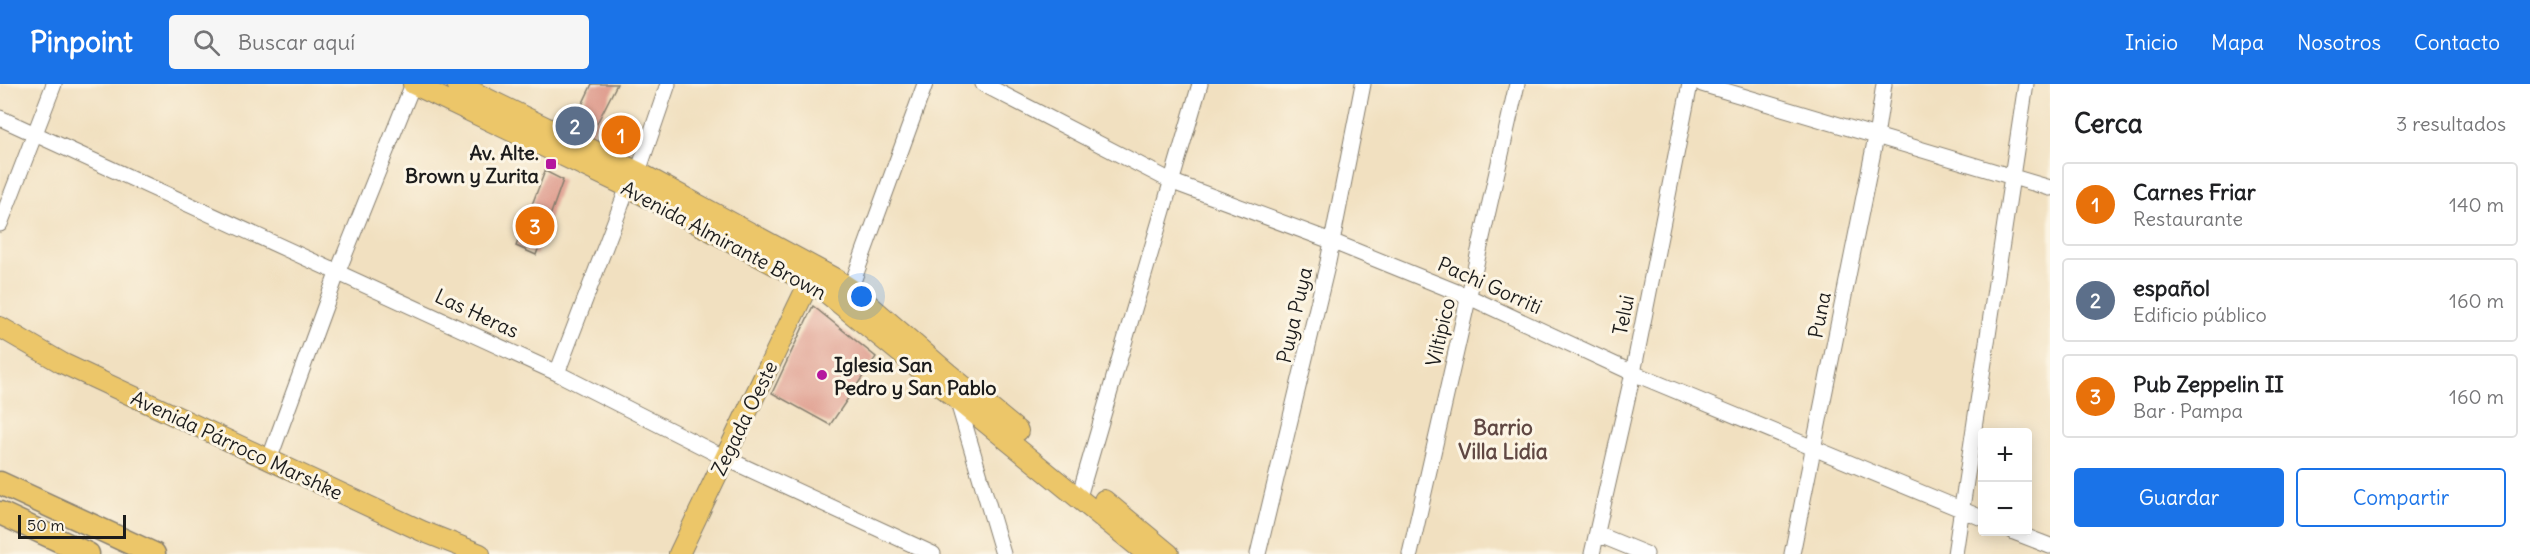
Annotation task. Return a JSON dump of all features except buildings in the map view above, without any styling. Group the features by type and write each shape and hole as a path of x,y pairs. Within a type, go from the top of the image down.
{"highway":[{"path":"0,483 154,554"},
{"path":"0,513 88,554"},
{"path":"67,515 171,554"}],"main road":[{"name":"Avenida Almirante Brown","path":"413,84 633,180"},
{"name":"Avenida Almirante Brown","path":"457,84 812,275 847,298 949,374 1081,490 1147,554"},
{"name":"Zegada Oeste","path":"679,554 812,275"},
{"name":"Avenida Almirante Brown","path":"847,298 958,399 1169,554"},
{"name":"Avenida Párroco Marshke","path":"0,327 62,363 422,531 480,554"}],"street":[{"path":"0,224 54,84"},
{"path":"269,460 338,271 413,84"},
{"path":"557,373 668,84"},
{"path":"847,298 925,84"},
{"name":"Pachi Gorriti","path":"983,84 1173,182 1331,241 1469,297 1633,373 1978,516"},
{"path":"1081,490 1200,84"},
{"name":"Puya Puya","path":"1258,554 1331,241 1363,84"},
{"name":"Viltipico","path":"1410,554 1517,84"},
{"name":"Telui","path":"1592,554 1633,373 1690,84"},
{"path":"1702,84 2050,188"},
{"name":"Puna","path":"1792,554 1876,137 1884,84"},
{"path":"1955,554 2026,84"},
{"name":"Las Heras","path":"0,118 557,373 725,458 933,554"},
{"path":"949,374 1003,554"},
{"path":"1597,534 1646,554"},
{"path":"2026,536 2050,546"}],"place":[{"name":"español","path":"575,126"},
{"name":"Carnes Friar","path":"621,135"},
{"name":"Av. Alte. Brown y Zurita","path":"551,164"},
{"name":"Pub Zeppelin II","path":"535,226"},
{"name":"Iglesia San Pedro y San Pablo","path":"822,375"}],"district":[{"name":"Barrio Villa Lidia","path":"1503,439"}]}
